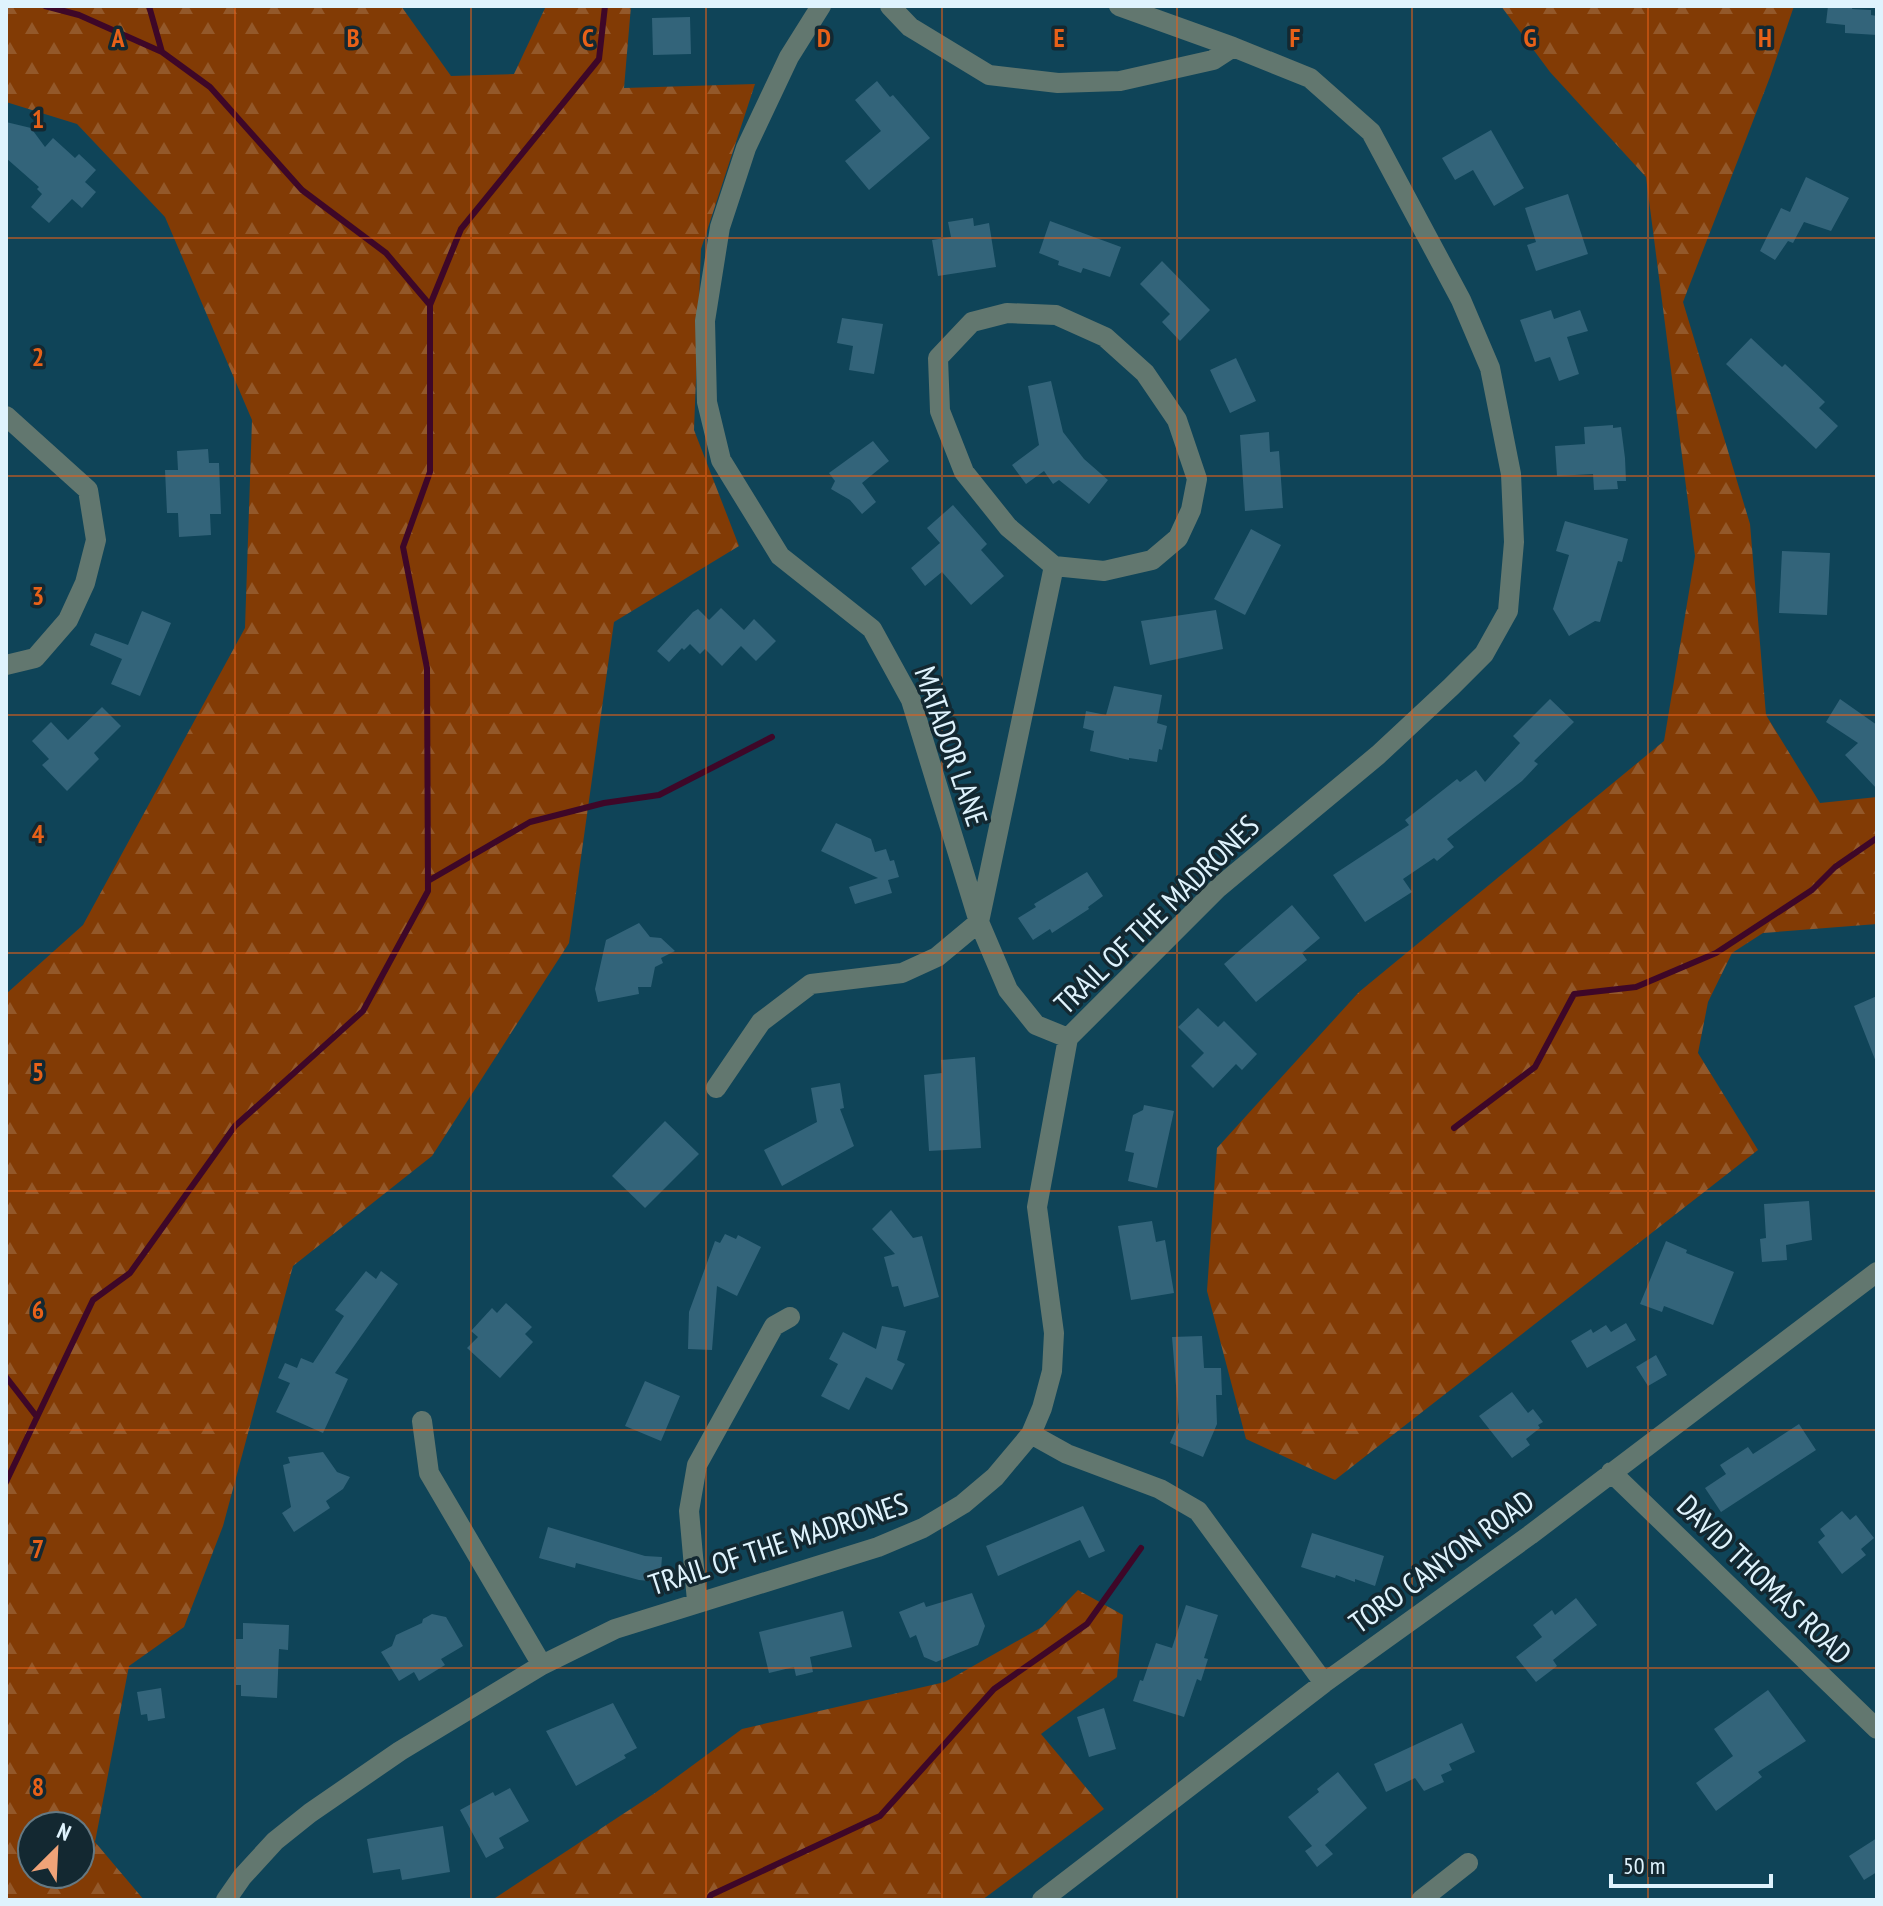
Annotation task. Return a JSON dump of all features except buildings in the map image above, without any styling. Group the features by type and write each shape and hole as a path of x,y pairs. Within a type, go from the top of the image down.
{"street":[{"name":"MATADOR LANE","path":"821,6 789,57 746,148 720,227 705,321 707,402 721,460 780,556 872,629 911,700 979,922 1008,990 1036,1025 1068,1038"},
{"path":"890,6 910,27 989,75 1058,83 1120,81 1213,60 1233,47"},
{"name":"TRAIL OF THE MADRONES","path":"226,1900 275,1841 310,1813 400,1751 542,1665 615,1629 878,1547 923,1528 963,1504 995,1477 1031,1434 1052,1371 1054,1333 1037,1207 1068,1038 1218,888 1378,755 1473,665 1484,654 1508,611 1514,542 1511,474 1490,368 1461,300 1371,132 1310,78 1119,6"},
{"path":"1007,313 1056,315 1105,337 1145,373 1177,420 1197,479 1191,510 1178,538 1152,560 1104,571 1054,566 1008,527 964,472 940,411 938,358 972,322 1007,313"},
{"path":"6,416 88,490 96,540 85,583 68,620 35,658 6,665"},
{"name":"MATADOR LANE","path":"979,922 1054,566"},
{"path":"716,1088 761,1022 811,984 902,973 937,957 979,922"},
{"name":"TORO CANYON ROAD","path":"1042,1900 1324,1683 1530,1535 1877,1272"},
{"path":"697,1601 689,1511 697,1465 774,1326 790,1317"},
{"path":"422,1421 429,1473 542,1665"},
{"path":"1031,1434 1067,1454 1160,1489 1198,1511 1324,1683"},
{"name":"DAVID THOMAS ROAD","path":"1611,1472 1877,1729"},
{"path":"1421,1900 1468,1863"}],"green space":[{"path":"6,6 401,6 451,76 514,74 546,6 631,6 624,88 755,84 701,249 694,430 739,546 614,622 569,943 432,1156 293,1266 223,1526 184,1627 129,1666 96,1837 96,1810 16,1810 16,1890 96,1890 96,1843 144,1900 6,1900 6,994 83,925 245,628 252,420 165,217 77,124 6,102"},
{"path":"1501,6 1794,6 1770,77 1683,302 1750,524 1766,715 1820,803 1877,797 1877,924 1763,933 1732,953 1708,1002 1698,1053 1758,1150 1335,1480 1246,1439 1207,1291 1217,1148 1359,992 1664,741 1695,556 1646,177 1550,72"},
{"path":"1078,1590 1123,1615 1117,1677 1041,1734 1104,1809 982,1900 492,1900 655,1793 742,1729 945,1682 1042,1627"}],"waterway":[{"path":"45,6 79,15 162,52"},
{"path":"149,6 162,52 210,87 302,190 386,253 430,305"},
{"path":"6,1482 93,1300 130,1273 235,1126 363,1011 428,891 427,668 403,547 430,472 430,305 461,229 599,59 605,6"},
{"path":"428,881 530,822 604,803 659,795 772,737"},
{"path":"1454,1128 1535,1067 1574,994 1636,987 1716,953 1812,890 1835,867 1877,838"},
{"path":"6,1377 37,1417"},
{"path":"708,1900 711,1895 880,1816 994,1689 1087,1624 1141,1548"}]}
